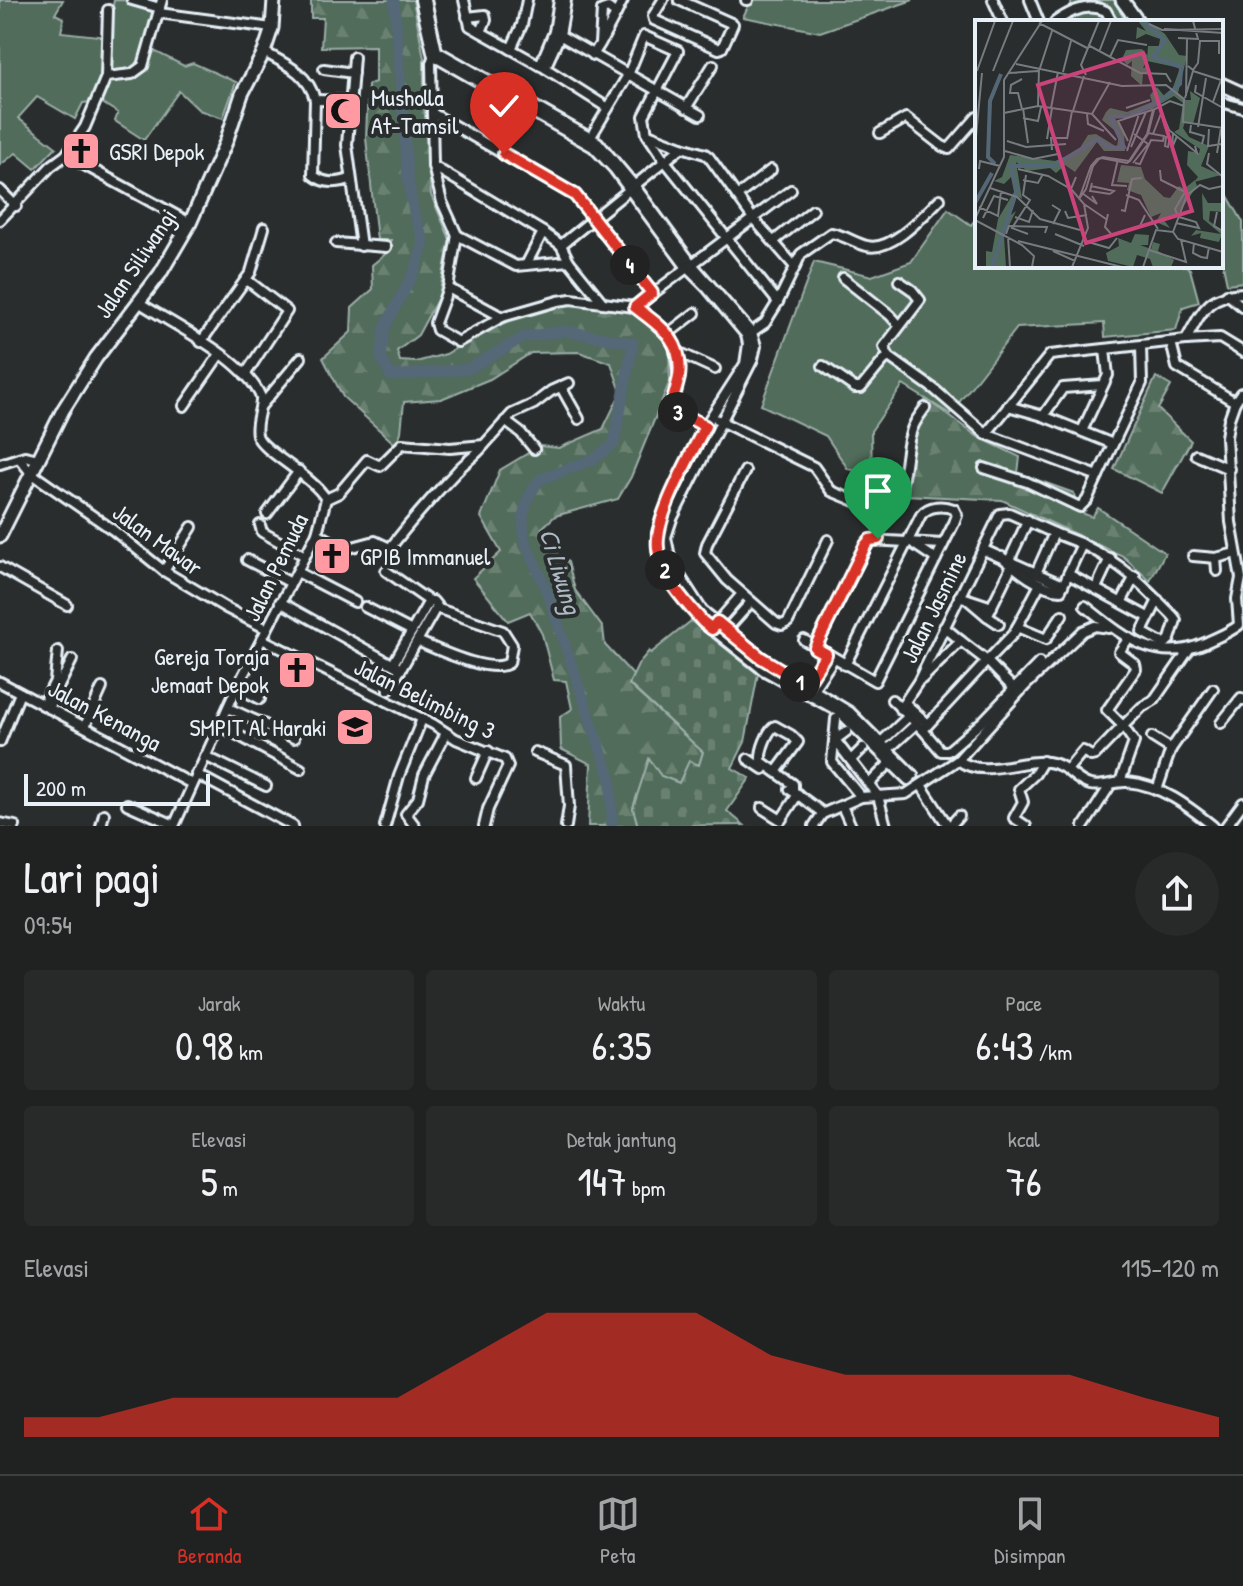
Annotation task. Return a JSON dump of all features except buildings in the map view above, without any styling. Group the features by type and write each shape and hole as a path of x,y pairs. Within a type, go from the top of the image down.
{"main road":[{"name":"Jalan Siliwangi","path":"0,536 63,410 91,366 140,303 190,223 226,142 242,94 264,52 272,28 274,0"},
{"path":"1122,0 1137,20"},
{"path":"1223,85 1243,94"}],"street":[{"path":"132,0 272,28"},
{"path":"422,0 435,54 433,166 442,202 457,235 448,288 435,323 439,332 458,342 502,317 558,301 635,307 669,333 676,351 679,377"},
{"path":"464,0 470,26 608,108"},
{"path":"511,49 522,25 527,0"},
{"path":"557,33 559,0"},
{"path":"542,66 557,33 566,0"},
{"path":"593,55 623,0"},
{"path":"663,0 653,16 654,20 722,48 733,24 679,0"},
{"path":"993,0 1002,20"},
{"path":"1030,0 1038,20"},
{"path":"1059,20 1091,6 1106,11 1111,20"},
{"path":"106,77 132,74 143,66 161,7"},
{"path":"600,44 602,10 608,8 616,14"},
{"path":"0,220 51,166 66,155 85,127 106,77 108,10"},
{"path":"467,17 485,15 481,32"},
{"path":"557,33 700,115"},
{"path":"589,141 628,75 644,36 676,50 677,55 645,111 647,134 726,240 778,302"},
{"path":"264,52 309,81 315,100 313,175 329,182 343,182 351,178"},
{"path":"435,54 589,141 598,142 689,266 756,346 753,359 716,419 666,537 671,562 714,625"},
{"path":"354,57 347,145 361,246"},
{"path":"686,108 713,65"},
{"path":"324,69 353,73"},
{"path":"315,100 350,101"},
{"path":"1223,103 1243,108"},
{"path":"432,113 575,195 652,293"},
{"path":"880,133 906,118 949,149 975,119"},
{"path":"647,134 705,154 752,217 795,267"},
{"path":"561,245 682,147"},
{"path":"66,155 190,223"},
{"path":"433,166 561,245 569,261 603,303"},
{"path":"737,196 771,170"},
{"path":"0,190 16,206"},
{"path":"635,307 791,190"},
{"path":"749,334 765,323 801,254 831,233 868,246 882,246 901,234 940,199"},
{"path":"774,241 813,210"},
{"path":"201,342 247,280 256,261 264,228"},
{"path":"526,265 543,232"},
{"path":"457,235 511,265 569,261"},
{"path":"336,243 386,247"},
{"path":"843,278 899,325"},
{"path":"245,375 287,311 247,280"},
{"path":"899,281 920,300 884,347 889,357 934,389 986,434 1098,476"},
{"path":"448,288 502,317"},
{"path":"1186,340 1205,309 1227,294 1243,293"},
{"path":"1227,294 1243,307"},
{"name":"Jalan Pemuda","path":"140,303 220,354 245,375 260,393 261,406 256,427 260,443 299,471 326,499 317,533 237,687 174,826"},
{"path":"669,333 695,313"},
{"path":"986,434 1050,355 1222,338 1243,352"},
{"path":"1171,342 1177,367 1235,402"},
{"path":"984,468 1027,482 1080,507 1087,500 1142,383 1141,346"},
{"path":"1082,431 1108,371 1105,350"},
{"path":"676,351 715,369"},
{"path":"184,406 220,354"},
{"path":"689,357 679,377 671,408 705,426"},
{"path":"823,366 859,389 889,357"},
{"path":"261,406 301,358"},
{"path":"317,533 345,549 375,541 390,548 416,514 457,471 474,458 516,411 565,385 579,419"},
{"path":"1043,416 1063,388 1103,385"},
{"path":"1085,606 1129,638 1168,652 1188,651 1239,625 1237,599 1242,578 1231,522 1227,428 1235,402 1241,393 1243,395"},
{"path":"1008,406 1043,416 1113,444"},
{"path":"716,419 814,467 831,491 885,513 899,490 910,433 925,408"},
{"path":"716,419 705,426 657,533 663,567 694,611 724,633 763,670 850,712 909,777"},
{"path":"505,421 521,433 534,449"},
{"path":"326,499 339,493 367,460 380,466 402,444 450,448 484,445"},
{"path":"1196,455 1229,469"},
{"path":"0,464 28,456 38,459"},
{"name":"Jalan Mawar","path":"19,458 31,473 113,530 164,571 267,629"},
{"path":"267,514 299,471"},
{"path":"745,471 705,553 742,594 776,623 785,624 828,540"},
{"path":"845,665 911,544 924,511 944,507 954,509 957,515 871,691"},
{"name":"Jalan Jasmine","path":"902,706 963,598 1000,514 1009,513 1028,520"},
{"path":"987,616 1028,520 1110,558 1135,576 1158,600 1176,620 1168,641 1160,642 1143,634 1142,629 1158,600"},
{"path":"260,525 262,532 305,556"},
{"path":"164,571 192,527"},
{"path":"1036,573 1054,533"},
{"path":"815,648 865,546 873,539 943,544"},
{"path":"911,544 936,559"},
{"path":"882,748 919,724 987,661 1017,627 1040,584 1059,591 1082,544"},
{"name":"Jalan Jasmine","path":"984,550 1009,562 1040,584"},
{"path":"1193,556 1216,558 1236,553"},
{"path":"1096,588 1110,558"},
{"path":"1216,558 1217,571"},
{"path":"247,560 291,583"},
{"path":"1009,562 1063,585"},
{"path":"0,567 67,605"},
{"path":"386,571 436,603 417,641 397,666"},
{"path":"297,572 355,602"},
{"path":"1068,574 1148,617"},
{"path":"1122,601 1135,576"},
{"path":"714,625 742,594"},
{"path":"963,598 992,607"},
{"path":"963,598 999,624"},
{"path":"388,690 412,631 429,601"},
{"path":"280,602 397,666"},
{"path":"724,633 751,602"},
{"path":"365,607 412,631"},
{"path":"417,641 472,662 501,667 509,663 512,645 503,631 436,608"},
{"path":"1017,627 1046,639 1062,615"},
{"path":"814,826 822,814 861,797 906,794 921,785 958,760 1025,686 1083,631 1095,626 1113,629"},
{"path":"944,627 961,641"},
{"path":"1084,826 1116,783 1134,742 1107,710 1136,669 1135,664 1119,652 1129,638"},
{"name":"Jalan Belimbing 3","path":"262,639 446,733 505,759 508,763 486,812 484,826"},
{"path":"804,640 875,681"},
{"name":"Jalan Jasmine","path":"918,682 961,641 987,661 1013,688"},
{"path":"45,706 55,681 58,651"},
{"path":"1068,769 1084,751 1094,756 1142,707 1154,700 1188,651"},
{"path":"808,691 830,656"},
{"path":"45,706 72,660"},
{"path":"892,700 902,706 941,751 948,751 983,721 1039,663"},
{"name":"Jalan Kenanga","path":"0,682 192,784"},
{"path":"237,687 260,699"},
{"path":"85,726 102,688"},
{"path":"1157,790 1171,749 1213,689"},
{"path":"0,742 20,693"},
{"path":"1221,723 1241,698 1243,700"},
{"path":"902,706 919,724"},
{"path":"228,708 294,738"},
{"path":"385,826 399,776 422,719"},
{"path":"836,719 832,762 861,797"},
{"path":"219,725 301,769"},
{"path":"762,808 783,823 795,792 793,784 776,772 762,762 760,758 771,728 775,726 798,742 776,772"},
{"path":"835,740 847,731"},
{"path":"415,826 406,814 418,799 424,775 446,733"},
{"path":"1152,737 1171,749"},
{"path":"835,740 878,796 886,826"},
{"path":"851,760 863,748"},
{"path":"476,778 488,751"},
{"path":"535,752 562,762 566,767 569,806 566,826"},
{"path":"205,756 266,786"},
{"path":"748,759 822,814"},
{"path":"958,760 970,766 987,768 1043,761 1056,763 1089,785 1116,783 1157,790 1186,805 1213,826"},
{"path":"1026,826 1014,818 1023,802 1019,789 1043,761"},
{"path":"870,783 886,767"},
{"path":"196,774 293,826"},
{"path":"921,785 949,826 959,816"},
{"path":"1226,826 1243,803"},
{"path":"127,804 174,826"},
{"path":"842,806 851,826"},
{"path":"101,826 104,814"},
{"path":"1,822 15,826"}],"green space":[{"path":"0,0 63,0 55,14 64,18 61,32 107,37 114,0 158,1 148,48 184,66 193,63 236,82 223,118 199,110 179,91 144,140 115,121 118,113 99,101 83,103 75,119 37,97 18,118 56,147 35,169 16,153 0,165"},
{"path":"311,0 413,0 424,58 431,195 450,239 439,296 418,335 397,351 400,361 416,362 446,354 525,307 566,298 639,311 658,329 669,349 670,381 631,477 618,499 555,516 542,528 549,547 568,562 575,590 603,628 605,645 633,675 629,685 703,752 699,765 689,762 679,783 661,776 649,760 633,808 638,826 588,826 591,764 561,749 560,717 572,709 566,681 554,680 542,634 530,612 508,621 473,578 501,552 481,517 500,470 540,446 559,448 603,429 621,392 611,363 579,352 531,353 490,379 441,399 404,402 401,432 396,445 343,397 323,358 351,332 352,308 373,289 372,265 389,251 391,240 377,240 366,138 368,85 375,82 375,46 321,47 323,18 311,18"},
{"path":"751,0 913,0 820,32 743,17"},
{"path":"1070,0 1114,0 1125,20 1053,20 1072,6"},
{"path":"1223,187 1243,222 1243,282 1227,284 1223,265"},
{"path":"948,209 971,225 975,220 975,268 1189,268 1199,302 1183,307 1176,330 1105,337 1104,323 1017,328 950,414 903,385 871,431 872,473 848,469 826,436 761,405 814,262 872,276 911,262"},
{"path":"1156,377 1171,386 1158,409 1191,441 1162,493 1114,469"},
{"path":"926,399 978,437 1020,457 1018,473 1074,493 1077,511 1092,517 1098,508 1165,553 1150,581 1123,556 1002,500 905,495 909,428"},
{"path":"691,621 758,674 745,742 732,768 750,778 727,811 744,825 638,826 633,808 649,759 661,776 679,783 689,761 699,765 703,752 629,684 649,651 651,653"}],"waterway":[{"name":"Ci Liwung","path":"394,0 408,180 414,213 424,242 415,270 385,327 381,357 391,376 468,369 524,337 566,331 633,343 614,444 594,459 539,480 528,498 523,517 524,539 547,592 611,780 612,826"}],"place":[{"name":"Musholla At-Tamsil","path":"343,111"},
{"name":"GSRI Depok","path":"81,151"},
{"name":"GPIB Immanuel","path":"332,556"},
{"name":"Gereja Toraja Jemaat Depok","path":"297,670"},
{"name":"SMPIT Al Haraki","path":"355,727"}],"route":[{"path":"504,154 575,195 652,293 635,307 669,333 677,357 679,377 671,408 705,426 663,515 657,533 658,551 663,567 703,622 712,629 717,622 760,657 806,685 826,654 815,648 865,546 870,540 878,539"}]}
